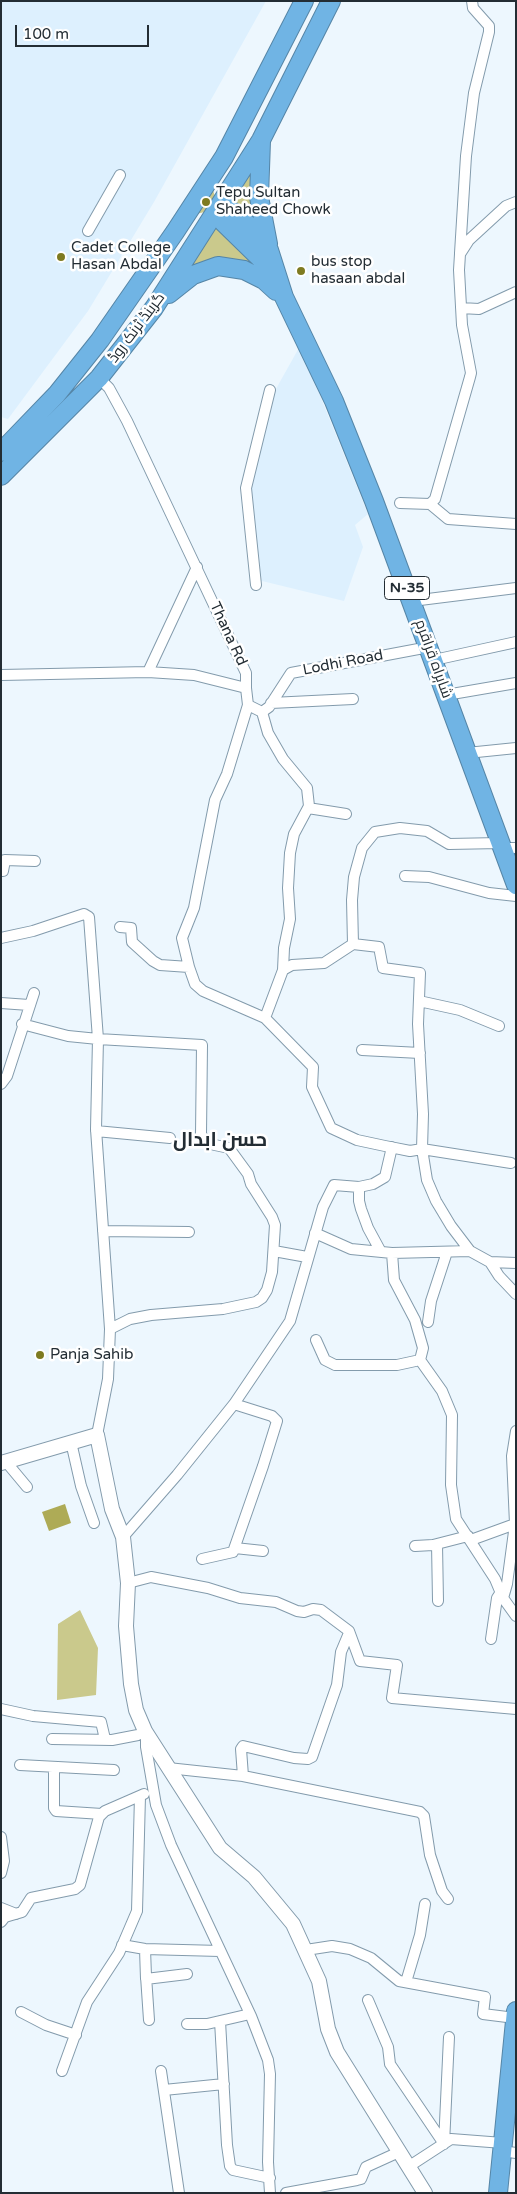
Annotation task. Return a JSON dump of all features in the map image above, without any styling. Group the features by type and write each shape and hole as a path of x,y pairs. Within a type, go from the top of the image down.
{"highway":[{"name":"گرینڈ ٹرنک روڈ","path":"1,452 57,394 100,340 175,232 224,157 304,1"},
{"name":"گرینڈ ٹرنک روڈ","path":"1,476 99,378 154,308 261,140 331,1"},
{"path":"261,140 259,197 269,250"},
{"name":"شاہراہ قراقرم","path":"217,210 232,211 255,231 269,250 284,297"},
{"name":"شاہراہ قراقرم","path":"217,210 223,222 263,261 284,297 334,401 412,601 467,753 506,846 515,886"},
{"path":"154,308 174,289 193,276 218,266 244,270 264,280 284,297"},
{"path":"498,2193 507,2149 516,2012"}],"main road":[{"path":"4,1463 97,1435 112,1509 123,1537 128,1583 126,1626 131,1684 136,1710 145,1732 220,1848 254,1877 294,1924 319,1981 328,2029 337,2052 425,2193"}],"street":[{"path":"430,504 435,499 471,372 462,325 460,254 466,156 474,93 489,32 489,26 473,8 472,1"},
{"path":"88,231 120,175"},
{"path":"460,254 469,240 506,206 516,202"},
{"path":"461,308 479,309 516,292"},
{"name":"Thana Rd","path":"99,378 110,388 128,421 246,673 248,705 227,774 215,800 194,908 182,938 195,984 203,991 265,1018"},
{"path":"256,585 246,488 270,390"},
{"path":"400,503 430,504 448,519 516,524"},
{"path":"148,672 197,567"},
{"path":"412,601 516,588"},
{"name":"Lodhi Road","path":"262,712 272,703 291,673 516,642"},
{"path":"1,675 148,672 194,675 246,688"},
{"path":"446,695 516,683"},
{"path":"272,703 353,699"},
{"path":"248,705 262,712 268,733 284,760 307,788 308,808 294,834 290,853 288,888 290,920 284,948 283,970 265,1018 312,1067 312,1087 331,1128 357,1140 392,1148 410,1151 422,1149 511,1162"},
{"path":"467,753 516,748"},
{"path":"308,808 346,814"},
{"path":"353,944 352,907 354,877 362,848 375,832 400,828 427,831 449,844 506,846"},
{"path":"1,871 3,871 5,860 35,861"},
{"path":"405,876 429,877 489,893 515,886"},
{"path":"1,938 33,931 84,914 89,916 98,1039 96,1131 110,1329 108,1379 97,1435"},
{"path":"120,927 131,928 132,942 160,965 189,966"},
{"path":"283,970 292,965 324,963 353,944 379,947 383,968 420,973 422,1149 427,1180 436,1201 451,1226 470,1251 490,1262 516,1263"},
{"path":"1,1084 10,1068 22,1024 34,993"},
{"path":"419,1001 460,1010 500,1026"},
{"path":"1,1003 29,1005"},
{"path":"22,1024 68,1036 202,1045 201,1134 204,1140 210,1144 229,1148 248,1174 251,1184 275,1225 272,1272 262,1298 256,1302 223,1308 151,1315 130,1320 110,1329"},
{"path":"362,1050 420,1053"},
{"path":"96,1131 170,1138"},
{"path":"123,1537 177,1475 234,1404 290,1321 323,1207 334,1186 360,1187 373,1184 385,1177 392,1148"},
{"path":"360,1187 359,1201 368,1228 387,1253 394,1280 414,1320 423,1348 420,1360 442,1391 452,1416 451,1485 456,1519 495,1578 502,1595 516,1616"},
{"path":"104,1232 189,1232"},
{"path":"315,1233 351,1249 387,1253 470,1251"},
{"path":"274,1251 307,1257"},
{"path":"428,1322 431,1301 447,1252"},
{"path":"490,1262 499,1276 516,1294"},
{"path":"316,1340 325,1360 335,1365 397,1365 420,1360"},
{"path":"202,1559 230,1554 235,1548 277,1421 272,1416 234,1404"},
{"path":"491,1639 497,1598 502,1595 508,1584 515,1524 512,1456 516,1431"},
{"path":"71,1442 94,1523"},
{"path":"4,1463 27,1487"},
{"path":"415,1546 470,1538 515,1524"},
{"path":"437,1544 438,1601"},
{"path":"235,1548 263,1551"},
{"path":"128,1583 151,1577 208,1588 240,1598 276,1602 297,1611 321,1610 350,1633 360,1661 397,1665 392,1698 516,1709"},
{"path":"243,1776 241,1749 243,1746 294,1758 308,1759 312,1757 337,1685 341,1652 350,1633"},
{"path":"1,1709 32,1716 101,1722 105,1739"},
{"path":"52,1739 125,1738 145,1732 156,1805 171,1845 250,2014 268,2060 270,2074 270,2193"},
{"path":"20,1765 114,1770"},
{"path":"54,1768 54,1808 56,1811 102,1814"},
{"path":"168,1768 243,1776 420,1812 424,1816 430,1856 442,1891 448,1899"},
{"path":"1,1922 6,1917 22,1912 31,1898 75,1890 80,1885 99,1818 102,1814 154,1790"},
{"path":"62,2071 86,2002 107,1972 122,1945 137,1911 140,1796"},
{"path":"1,1837 4,1861 1,1874"},
{"path":"406,1982 420,1936 425,1904"},
{"path":"1,1908 16,1914"},
{"path":"122,1945 145,1949 220,1951"},
{"path":"306,1950 332,1946 350,1949 371,1958 399,1981 485,1997 483,2014 515,2018"},
{"path":"145,1949 149,2020"},
{"path":"146,1979 187,1974"},
{"path":"368,2000 388,2047 390,2064 444,2144"},
{"path":"21,2012 46,2025 76,2034"},
{"path":"187,2024 220,2021 250,2014"},
{"path":"220,2021 227,2145 230,2166 233,2170 270,2178"},
{"path":"444,2144 449,2037"},
{"path":"161,2071 179,2193"},
{"path":"164,2090 224,2084"},
{"path":"408,2167 451,2139 507,2149"},
{"path":"286,2193 357,2180 362,2177 366,2167 399,2152"}],"shaded area":[{"name":"Cadet College Hasan Abdal","path":"1,1 266,1 154,202 88,311 8,419 1,417"},
{"path":"255,166 257,221 233,203"},
{"path":"213,190 216,200 209,211 196,214"},
{"path":"217,225 264,275 186,273"},
{"path":"300,346 368,514 355,525 363,547 344,601 258,580 250,484 272,396"},
{"path":"65,1504 71,1523 49,1531 42,1512"},
{"path":"80,1610 98,1648 96,1695 57,1700 58,1624"}],"place":[{"name":"Tepu Sultan Shaheed Chowk","path":"206,202"},
{"name":"Cadet College Hasan Abdal","path":"61,257"},
{"name":"bus stop hasaan abdal","path":"301,271"},
{"name":"Panja Sahib","path":"40,1355"}],"district":[{"name":"حسن ابدال","path":"220,1141"}]}
